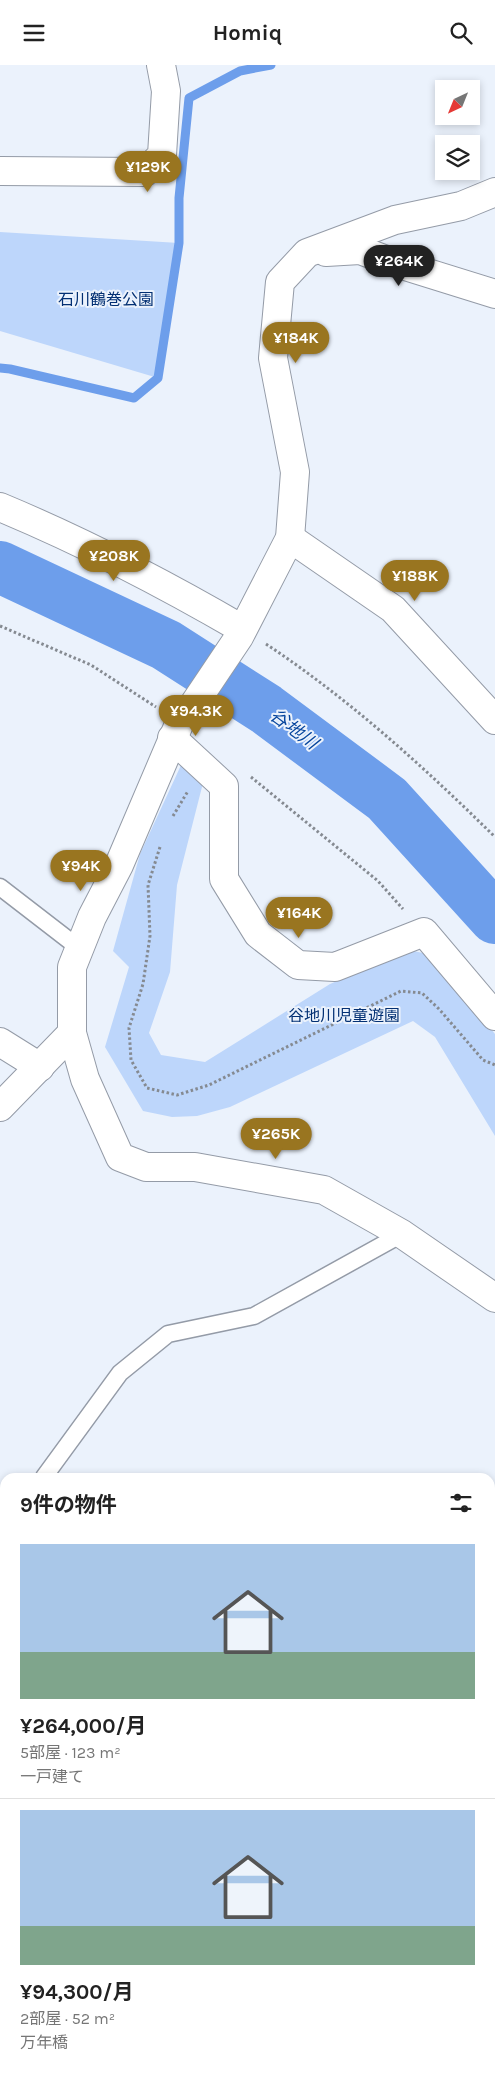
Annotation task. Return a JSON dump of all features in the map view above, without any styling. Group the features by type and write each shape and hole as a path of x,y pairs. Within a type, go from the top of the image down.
{"street":[{"path":"0,171 145,172 162,155 166,91 161,65"},
{"path":"495,193 461,206 395,220 307,253 280,282 273,358 295,472 290,538 241,633 188,713 180,722 119,865 92,917 72,967 72,1033 85,1079 120,1157 146,1167 195,1167 324,1190 402,1234 495,1298"},
{"path":"307,253 360,250 495,294"},
{"path":"0,507 103,553 167,585 241,633"},
{"path":"290,538 393,609 495,720"},
{"path":"172,738 224,786 224,879 258,934 298,965 335,967 424,931 495,1016"},
{"path":"0,1107 72,1033"},
{"path":"0,1042 40,1067"}],"lane":[{"path":"0,887 80,948"},
{"path":"47,1473 120,1373 168,1334 254,1316 402,1234"}],"path":[{"path":"0,626 92,665 137,695"},
{"path":"292,661 421,766 495,837"},
{"path":"172,818 203,767"},
{"path":"246,773 378,881 424,931"},
{"path":"162,843 148,885 150,936 143,984 129,1028 131,1060 147,1088 177,1095 209,1085 401,991 422,993 439,1009 482,1060 495,1065"}],"green space":[{"name":"石川鶴巻公園","path":"0,232 179,243 158,378 0,331"},
{"name":"谷地川児童遊園","path":"182,763 203,783 177,885 170,972 149,1033 161,1055 205,1062 330,984 409,950 432,955 495,1034 495,1136 435,1037 413,1021 230,1107 197,1116 172,1117 143,1111 105,1047 129,967 113,951 140,854"}],"waterway":[{"path":"0,368 134,398 158,378 179,243 179,198 189,98 240,71 271,65"},
{"name":"谷地川","path":"0,567 166,645 266,709 387,799 495,918"}]}
